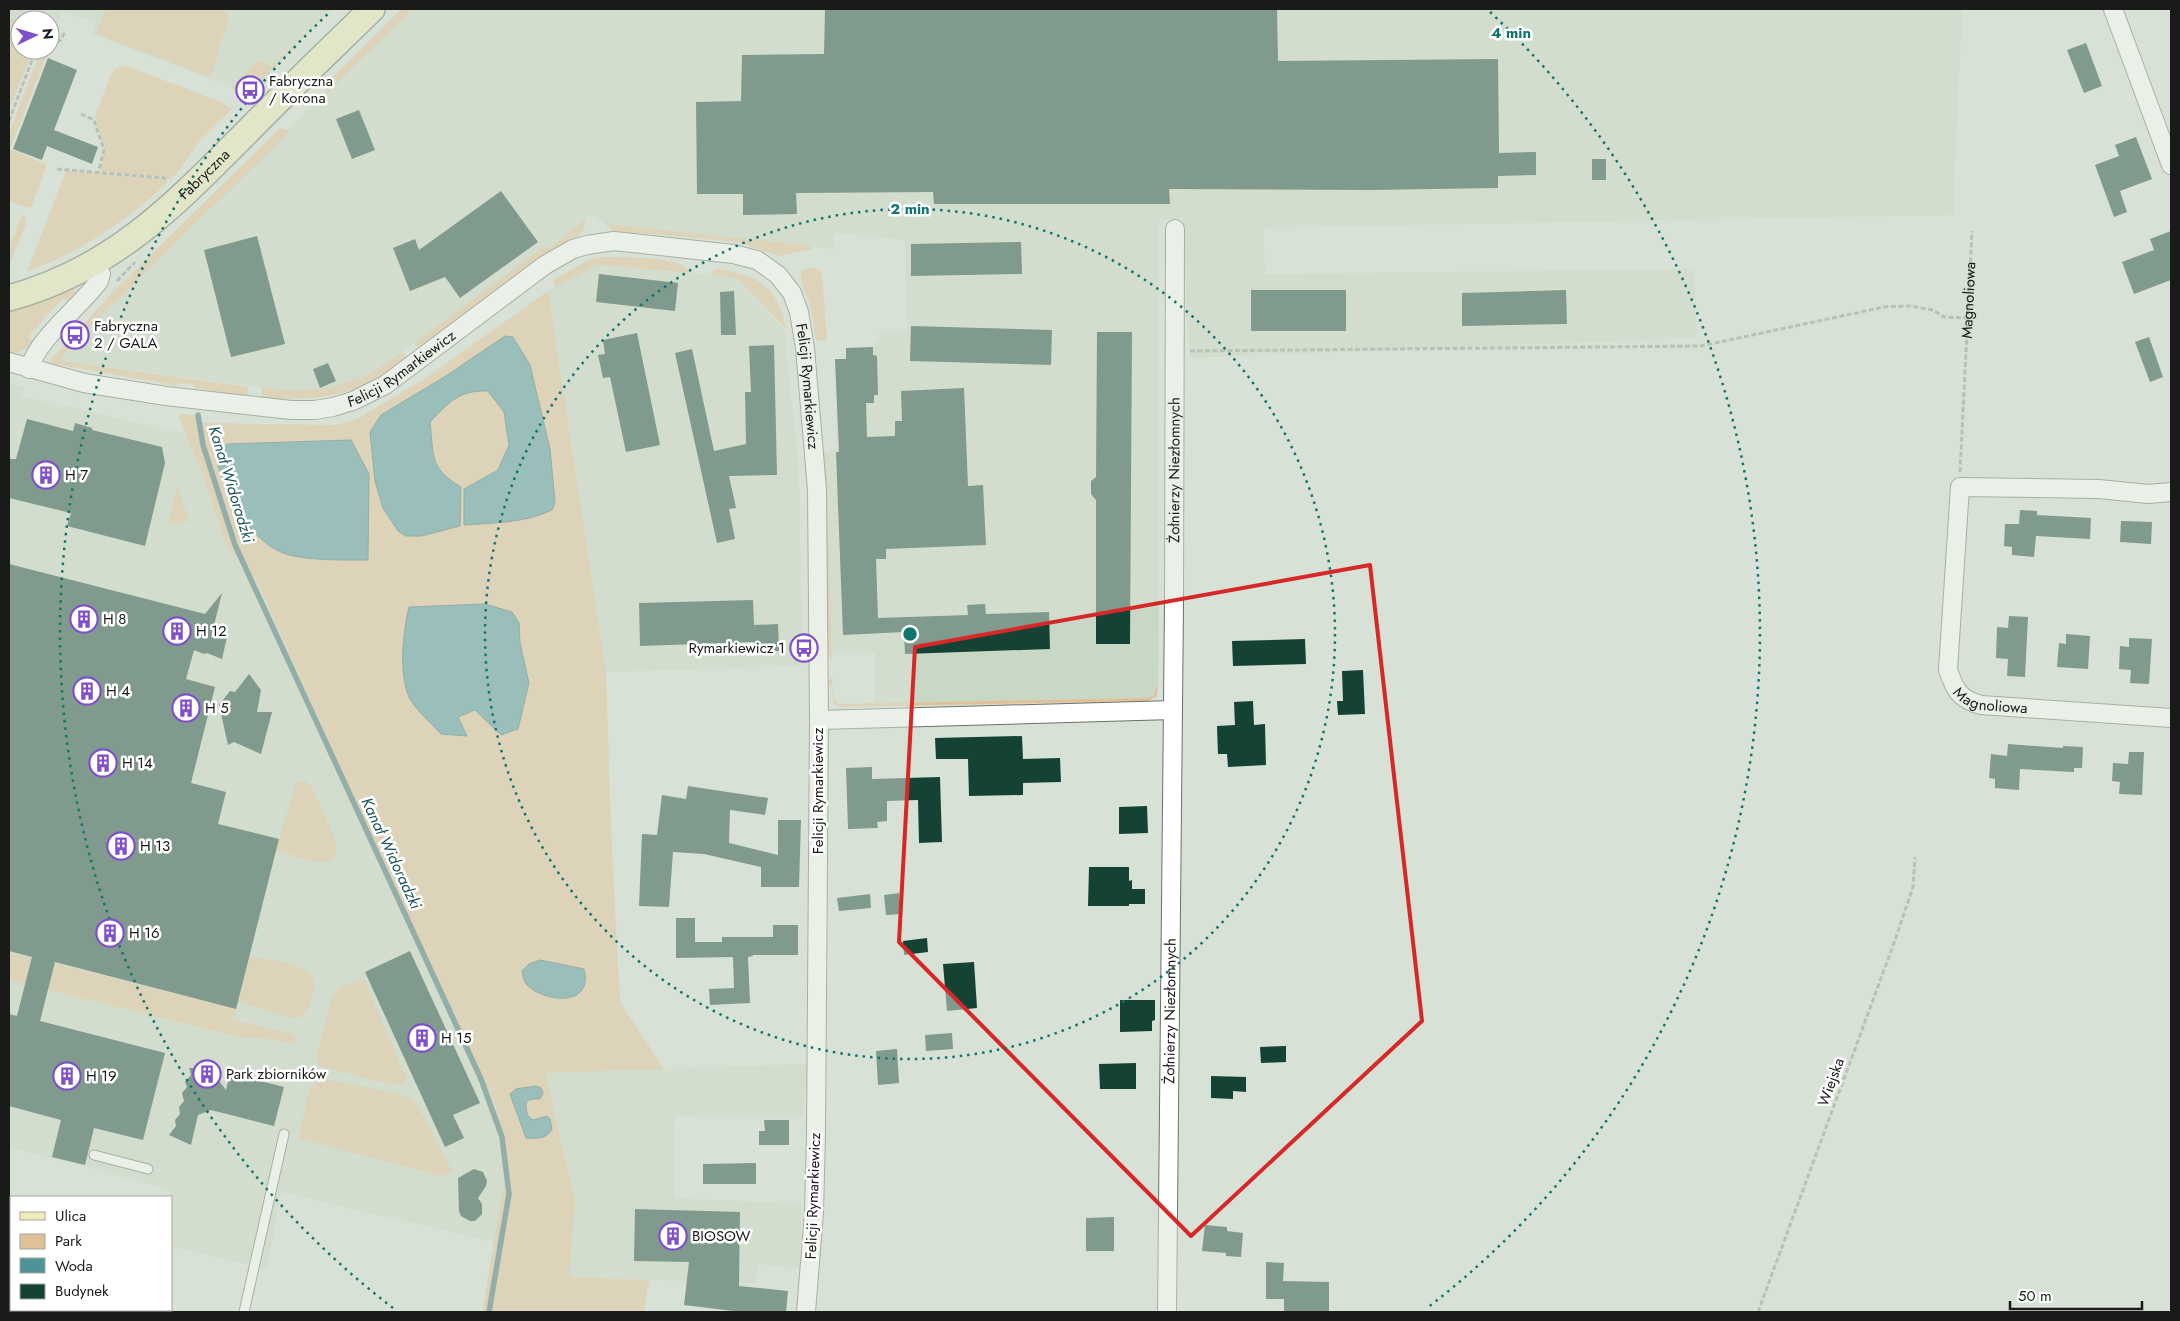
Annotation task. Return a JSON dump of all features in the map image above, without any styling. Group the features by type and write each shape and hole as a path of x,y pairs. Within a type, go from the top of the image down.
{"street":[{"name":"Fabryczna","path":"9,298 54,283 94,263 128,242 172,207 372,9"},
{"path":"2114,9 2171,165"},
{"name":"Żołnierzy Niezłomnych","path":"1167,1312 1173,710 1175,229"},
{"name":"Felicji Rymarkiewicz","path":"9,362 84,383 166,396 265,408 315,410 353,401 385,384 546,265 562,254 580,247 600,243 629,242 733,254 757,260 778,275 792,293 800,312 805,348 817,490 819,720 816,1135 814,1213 806,1312"},
{"path":"29,369 32,359 42,345 99,282 101,274 94,263"},
{"path":"1960,487 2099,489 2148,494 2171,492"},
{"name":"Magnoliowa","path":"1960,487 1948,670 1955,690 1969,701 1981,705 2171,718"},
{"path":"819,720 1173,710"}],"lane":[{"path":"244,1312 284,1134"},
{"path":"94,1155 148,1169"}],"path":[{"path":"60,40 65,31"},
{"path":"9,121 32,60"},
{"path":"81,114 94,120 104,150 98,173"},
{"path":"57,169 164,178 170,182"},
{"name":"Magnoliowa","path":"1960,487 1972,231"},
{"path":"1175,352 1701,346 1884,307 1910,306 1932,310 1944,318 1968,318"},
{"name":"Wiejska","path":"1758,1312 1907,906 1913,887 1915,857"}],"highlighted area":[{"path":"1370,565 1422,1021 1191,1236 899,942 915,647"}],"shaded area":[{"path":"9,9 332,9 247,93 92,34 96,22 62,11 60,16 60,10 10,10 9,18"},
{"path":"413,9 1962,9 1953,215 1263,228 1265,274 1695,269 1696,338 1190,358 1182,219 1159,219 1159,598 1158,682 1154,696 1147,698 875,704 875,653 832,653 826,452 837,450 835,359 846,359 846,348 873,347 882,331 907,331 905,240 834,233 834,249 606,224 590,215 552,247 542,248 387,363 351,383 323,390 289,391 63,361 60,357 235,180"},
{"path":"598,265 737,278 784,329 799,471 802,666 606,672 548,291"},
{"path":"9,383 24,387 22,396 190,435 228,546 257,581 361,814 495,1103 505,1178 495,1242 281,1192 267,1269 172,1246 172,1196 170,1196 170,1189 9,1147"},
{"path":"807,1064 803,1117 675,1116 674,1198 802,1204 799,1269 758,1264 754,1283 568,1277 575,1200 545,1073"}],"green space":[{"path":"106,9 219,9 227,13 229,17 210,77 96,34"},
{"path":"401,9 413,9 326,94 328,82"},
{"path":"9,18 10,60 29,60 9,110"},
{"path":"296,43 297,45 244,97 232,88 257,62 264,61 271,67"},
{"path":"37,60 45,60 10,149 47,165 31,208 9,202 9,133"},
{"path":"123,66 223,103 232,109 199,142 178,172 170,180 165,177 100,171 105,149 95,117 110,77 115,69"},
{"path":"280,128 291,131 82,334 78,330 112,293"},
{"path":"66,171 164,179 168,182 136,210 102,234 66,255 27,272"},
{"path":"22,215 25,217 26,224 9,265 9,247"},
{"path":"585,219 583,231 576,238 550,252 420,349 414,343 542,248 552,247"},
{"path":"606,224 813,246 812,249 780,256 738,242 642,233 615,233"},
{"path":"603,257 665,260 683,266 690,273 598,265 555,287 553,280 590,259"},
{"path":"810,267 820,270 822,274 827,340 816,341 810,304 801,282 801,272"},
{"path":"717,269 744,275 764,285 777,302 786,329 737,278 710,275"},
{"path":"72,289 76,291 68,302 63,298 28,336 33,341 25,349 19,352 9,352 9,311"},
{"path":"548,291 606,672 611,829 620,1002 664,1069 545,1073 575,1200 569,1277 649,1280 644,1312 482,1312 505,1178 495,1103 361,814 257,581 227,546 202,472 178,414 195,415 200,423 337,425 357,419 424,379"},
{"path":"71,339 75,343 61,357 63,361 248,387 247,396 194,388 193,384 179,383 179,386 55,364 49,361"},
{"path":"402,352 406,358 372,381 355,389 321,397 262,398 262,387 302,390 320,389 352,381 368,374"},
{"path":"826,452 832,660 827,652 822,453"},
{"path":"177,485 189,521 168,525"},
{"path":"832,676 833,697 838,704 1147,698 1154,696 1158,682 1157,696 1148,701 843,707 834,704 831,686 826,686"},
{"path":"305,781 311,785 337,844 336,857 330,861 315,862 276,850 295,786 298,782"},
{"path":"9,952 236,1009 232,1020 294,1034 296,1040 291,1043 264,1038 238,1037 9,980"},
{"path":"249,957 279,961 300,968 308,973 313,980 314,990 310,1005 301,1017 292,1018 238,1002"},
{"path":"363,978 406,1077 403,1084 390,1084 320,1066 316,1056 333,996 341,986"},
{"path":"330,1080 400,1094 416,1103 453,1172 441,1176 298,1138 310,1088 321,1081"}],"water":[{"path":"505,336 513,337 530,365 550,449 555,502 552,510 520,520 464,525 464,489 498,470 509,445 504,412 488,391 478,391 455,399 430,422 433,452 438,467 443,474 461,487 460,526 421,536 406,536 398,531 383,508 375,481 370,432 381,415 446,376"},
{"path":"351,440 369,474 368,560 325,560 292,556 270,546 258,537 240,514 232,501 216,459 227,444"},
{"path":"485,604 512,612 519,623 520,643 529,683 518,729 501,735 475,710 458,717 467,736 441,734 416,708 406,689 403,653 409,607"},
{"path":"540,960 584,969 585,981 582,990 575,996 566,998 556,998 535,991 526,984 522,971 529,964"},
{"path":"536,1086 541,1088 543,1093 540,1099 531,1099 527,1102 528,1116 533,1120 547,1116 550,1119 552,1129 544,1137 526,1138 510,1094 516,1089"}],"building":[{"path":"825,9 1277,9 1278,61 1498,59 1499,153 1536,152 1536,175 1498,176 1498,188 1371,190 1169,189 1170,204 934,204 933,192 796,193 797,214 743,215 743,194 697,194 696,102 741,101 742,55 824,54"},
{"path":"2086,43 2102,86 2084,93 2067,50"},
{"path":"47,60 53,60 77,70 54,130 98,147 92,164 47,146 42,160 13,149"},
{"path":"359,110 375,150 352,159 336,119"},
{"path":"2136,137 2152,179 2120,191 2127,212 2114,217 2095,165 2119,156 2115,145"},
{"path":"1592,159 1606,159 1606,180 1592,180"},
{"path":"501,191 538,242 460,298 445,277 410,291 393,248 415,239 419,250"},
{"path":"2171,231 2171,280 2134,294 2122,262 2154,250 2150,239"},
{"path":"257,236 285,344 231,357 204,250"},
{"path":"1021,242 1022,274 911,276 911,244"},
{"path":"599,274 678,283 675,311 596,302"},
{"path":"1251,290 1346,290 1346,331 1251,331"},
{"path":"1566,290 1567,324 1462,326 1462,293"},
{"path":"734,291 736,335 721,335 720,292"},
{"path":"911,326 1052,330 1051,365 910,361"},
{"path":"1097,332 1132,332 1130,644 1096,644 1096,500 1091,494 1091,481 1096,477"},
{"path":"637,333 660,445 626,452 610,377 603,378 598,355 605,354 603,340"},
{"path":"2149,337 2163,377 2150,382 2135,342"},
{"path":"774,345 777,475 729,476 736,508 729,509 735,539 717,543 675,353 692,349 714,451 746,444 745,392 751,392 749,346"},
{"path":"873,347 873,355 877,356 878,395 874,395 874,403 866,403 867,437 895,436 895,421 902,421 901,391 964,388 968,486 983,485 986,545 886,549 886,559 876,559 878,618 968,615 967,605 985,604 986,614 1049,612 1050,649 905,654 904,632 843,635 836,452 839,452 835,359 846,359 846,348"},
{"path":"328,363 336,381 320,388 313,369"},
{"path":"27,419 73,431 75,423 92,428 92,430 162,447 165,463 145,546 67,526 71,513 9,498 9,459 16,459"},
{"path":"2020,510 2037,511 2037,515 2091,518 2090,539 2036,536 2034,557 2012,555 2012,547 2004,546 2005,524 2019,524"},
{"path":"2121,521 2152,522 2151,544 2120,542"},
{"path":"9,564 205,614 222,593 211,637 227,637 222,659 194,650 186,679 215,687 191,783 226,792 218,824 279,839 236,1009 55,962 40,1021 165,1053 143,1140 94,1128 85,1165 52,1157 61,1120 9,1106 9,1014 17,1016 32,957 9,951"},
{"path":"753,600 754,625 778,624 779,651 754,651 754,642 640,646 639,603"},
{"path":"2009,616 2028,617 2025,677 2007,676 2008,659 1996,658 1997,627 2008,628"},
{"path":"2066,634 2090,636 2088,669 2057,667 2059,643 2066,644"},
{"path":"2129,638 2152,639 2149,684 2130,683 2131,670 2119,669 2120,646 2129,647"},
{"path":"1305,639 1306,664 1233,666 1232,641"},
{"path":"1363,670 1365,714 1338,715 1337,701 1343,701 1342,671"},
{"path":"249,674 261,690 257,712 272,712 261,754 234,742 228,745 219,705 230,691 235,692"},
{"path":"1253,701 1254,725 1265,724 1266,765 1228,767 1227,754 1218,754 1217,726 1235,725 1234,702"},
{"path":"1022,736 1023,759 1060,758 1061,782 1023,783 1023,795 969,796 968,759 936,759 935,738"},
{"path":"2008,744 2063,748 2063,746 2083,747 2082,768 2074,768 2074,772 2020,769 2019,790 1995,788 1995,779 1989,778 1991,754 2007,756"},
{"path":"2129,752 2144,752 2142,795 2119,794 2120,782 2112,781 2113,763 2128,764"},
{"path":"872,767 872,779 940,777 942,842 919,843 918,800 887,801 887,821 877,822 878,828 848,829 846,768"},
{"path":"688,786 768,798 765,815 730,810 729,843 778,855 778,820 801,820 799,887 761,887 761,867 704,854 673,852 669,907 639,906 642,834 657,835 662,795 686,799"},
{"path":"1147,806 1148,833 1119,834 1119,807"},
{"path":"1089,867 1129,867 1129,881 1132,880 1132,889 1145,889 1145,904 1088,906"},
{"path":"899,893 901,914 886,915 884,895"},
{"path":"870,894 871,908 839,911 837,898"},
{"path":"676,918 695,918 695,942 722,942 722,937 773,937 773,925 798,925 798,955 753,955 748,957 750,1003 710,1005 709,989 734,988 733,957 676,958"},
{"path":"927,938 928,952 904,955 903,941"},
{"name":"H 15","path":"410,951 480,1103 453,1115 464,1138 445,1147 365,972"},
{"path":"974,962 977,1008 947,1011 943,964"},
{"path":"1120,1000 1155,1000 1155,1020 1152,1021 1152,1031 1120,1032"},
{"path":"952,1033 953,1049 926,1051 925,1035"},
{"path":"1286,1046 1286,1062 1261,1063 1260,1047"},
{"path":"897,1049 899,1083 878,1085 876,1051"},
{"path":"1136,1063 1136,1089 1100,1089 1099,1064"},
{"path":"189,1068 209,1068 226,1090 230,1073 284,1087 274,1126 211,1110 198,1115 191,1145 169,1135 176,1126 175,1120 180,1114 179,1107 184,1101 182,1093 187,1087 185,1082 191,1075"},
{"path":"1211,1076 1246,1077 1246,1092 1233,1091 1233,1099 1211,1098"},
{"path":"764,1120 789,1120 789,1145 759,1145 759,1131 765,1131"},
{"path":"756,1163 756,1184 703,1184 703,1164"},
{"path":"474,1169 483,1172 487,1181 478,1198 482,1204 482,1214 475,1221 470,1221 461,1216 459,1211 458,1178"},
{"path":"635,1209 740,1212 739,1286 788,1291 786,1312 741,1312 684,1305 689,1262 634,1261"},
{"path":"1114,1217 1114,1251 1086,1251 1086,1218"},
{"path":"1205,1225 1227,1227 1227,1231 1243,1233 1241,1257 1226,1256 1226,1253 1202,1251"},
{"path":"1266,1262 1284,1263 1283,1281 1329,1282 1329,1312 1284,1312 1284,1299 1266,1299"}],"waterway":[{"name":"Kanał Widoradzki","path":"198,415 203,445 235,545 481,1079 502,1137 509,1194 489,1312"}],"place":[{"name":"Fabryczna / Korona","path":"250,90"},
{"name":"Fabryczna 2 / GALA","path":"75,335"},
{"name":"H 7","path":"46,475"},
{"name":"H 8","path":"84,619"},
{"name":"H 12","path":"177,631"},
{"name":"Rymarkiewicz 1","path":"804,648"},
{"name":"H 4","path":"87,691"},
{"name":"H 5","path":"186,708"},
{"name":"H 14","path":"103,763"},
{"name":"H 13","path":"121,846"},
{"name":"H 16","path":"110,933"},
{"name":"H 15","path":"422,1038"},
{"name":"Park zbiorników","path":"207,1074"},
{"name":"H 19","path":"67,1076"},
{"name":"BIOSOW","path":"673,1236"}]}
